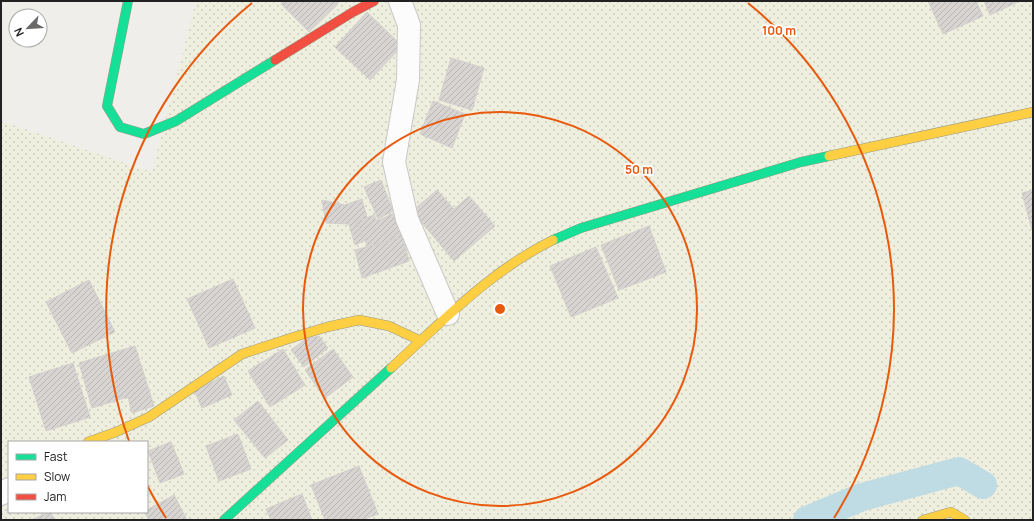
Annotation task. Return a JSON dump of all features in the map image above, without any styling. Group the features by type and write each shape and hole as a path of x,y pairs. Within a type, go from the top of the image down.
{"main road":[{"path":"128,1 107,106 120,127 144,134 176,122 353,12 374,1"},
{"path":"224,520 421,341 448,314 484,283 514,262 547,243 581,228 801,162 1033,112"},
{"path":"91,441 116,432 149,417 242,354 327,326 359,320 389,326 421,341"},
{"path":"923,520 951,512 965,520"}],"street":[{"path":"400,1 409,25 408,80 394,162 407,219 448,314"}],"green space":[{"path":"196,1 1033,1 1033,520 1,520 1,121 152,172"}],"building":[{"path":"284,1 335,1 338,4 309,32 281,4"},
{"path":"928,1 976,1 983,16 943,34"},
{"path":"984,1 1020,1 990,15"},
{"path":"367,12 402,46 370,80 335,47"},
{"path":"451,58 484,68 472,110 439,100"},
{"path":"433,101 465,114 452,148 420,134"},
{"path":"381,180 393,211 378,219 364,187"},
{"path":"437,190 454,209 469,196 495,226 454,261 412,211"},
{"path":"1033,190 1033,230 1032,230 1022,193"},
{"path":"362,199 367,218 356,222 365,240 355,245 349,224 326,223 322,200 345,205"},
{"path":"394,213 403,237 368,247 356,222 374,215 377,221"},
{"path":"649,226 666,272 619,290 601,245"},
{"path":"403,237 409,261 362,278 355,250"},
{"path":"596,247 618,298 571,317 550,266"},
{"path":"233,279 255,328 209,348 187,299"},
{"path":"89,280 115,332 72,353 46,302"},
{"path":"319,336 328,348 304,367 291,350 306,339"},
{"path":"135,346 154,406 132,413 128,397 92,408 79,363"},
{"path":"283,349 305,385 270,407 248,371"},
{"path":"333,349 353,377 325,398 305,370"},
{"path":"73,363 90,417 46,431 29,377"},
{"path":"224,376 232,395 202,408 194,390"},
{"path":"258,401 288,440 265,458 234,420"},
{"path":"238,434 251,469 219,481 206,446"},
{"path":"171,442 184,474 160,483 148,451"},
{"path":"359,466 378,514 362,520 325,520 311,485"},
{"path":"302,494 312,520 271,520 266,509"},
{"path":"174,495 187,520 149,520 145,513 148,513 148,509"},
{"path":"47,513 51,513 54,520 31,520"}],"waterway":[{"path":"807,520 862,497 959,471 983,485"}],"traffic: fast":[{"path":"128,1 107,106 120,127 144,134 176,121 275,60"},
{"path":"553,240 581,228 801,162 829,156"},
{"path":"224,520 391,368"}],"traffic: slow":[{"path":"829,156 1033,112"},
{"path":"391,368 448,315 508,266 553,240"},
{"path":"91,441 116,432 149,417 242,354 327,327 359,320 389,326 421,341"},
{"path":"923,520 951,512 965,520"}],"traffic: jam":[{"path":"275,60 353,12 374,1"}]}
